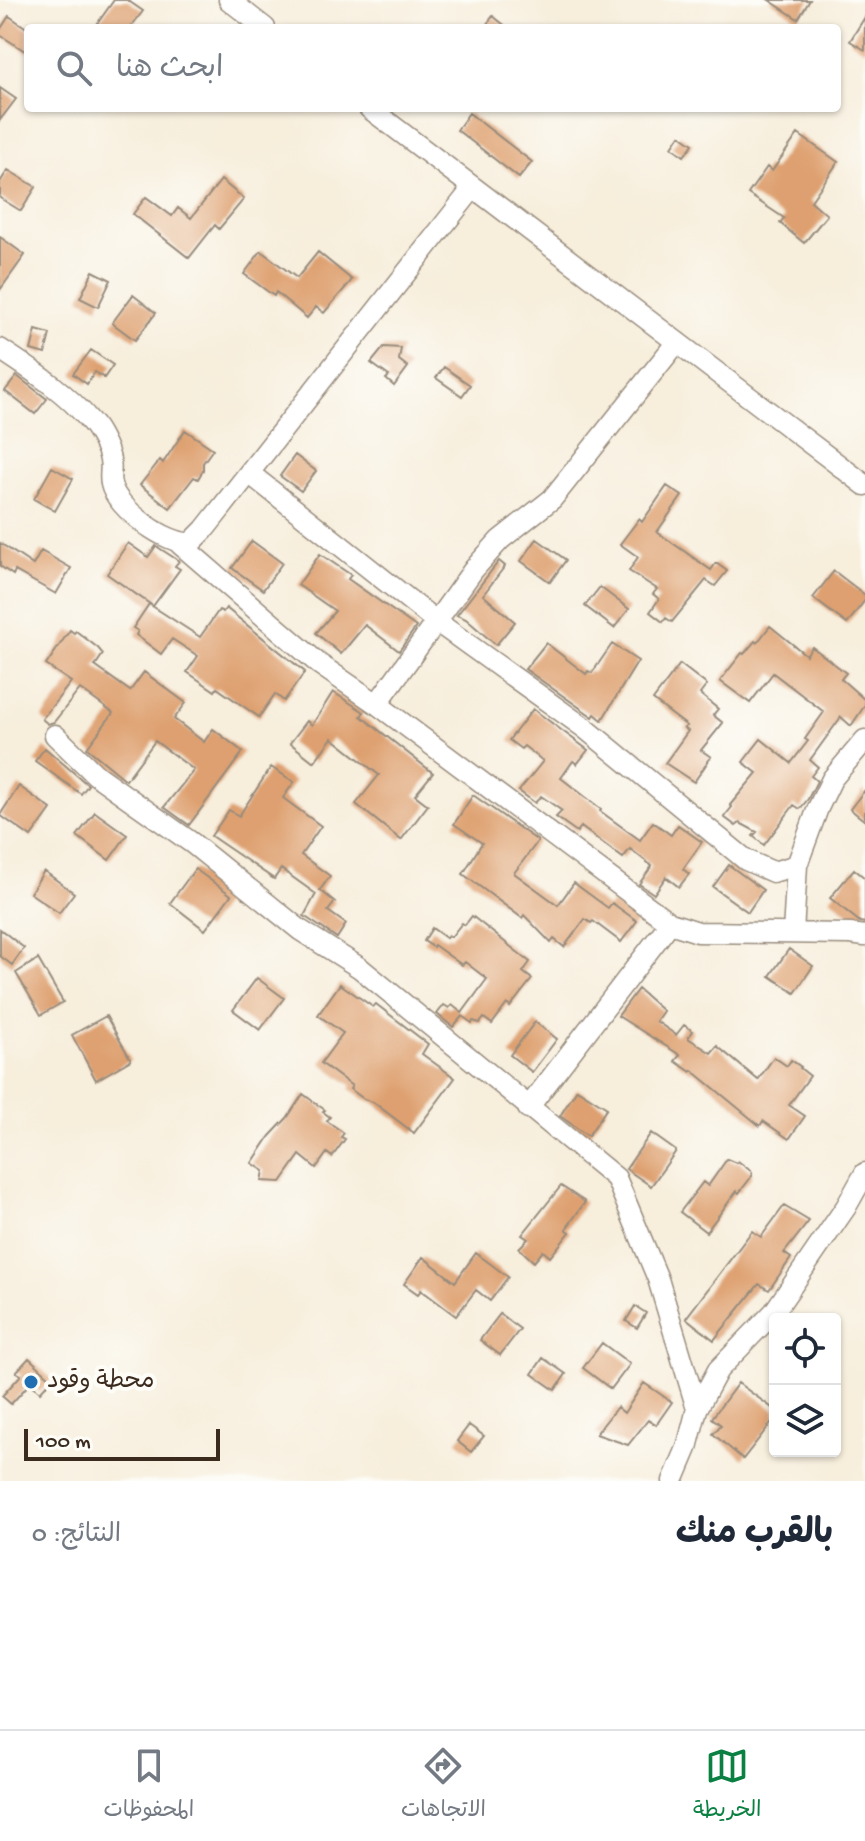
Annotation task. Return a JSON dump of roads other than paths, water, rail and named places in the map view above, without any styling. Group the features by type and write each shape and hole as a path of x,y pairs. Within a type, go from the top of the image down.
{"street":[{"path":"229,0 260,24"},
{"path":"374,112 865,485"},
{"path":"180,544 191,543 204,530 473,188"},
{"path":"377,704 474,569 500,540 552,499 677,342"},
{"path":"0,349 61,389 94,424 110,458 111,484 117,499 161,536 180,544 319,664 670,923 698,932 865,936"},
{"path":"249,473 437,622 586,729 746,860 773,872 797,865"},
{"path":"55,735 96,775 192,843 300,930 360,968 616,1178 658,1279 697,1409"},
{"path":"793,933 797,865 818,808 832,779 865,740"},
{"path":"528,1108 670,923"},
{"path":"673,1481 687,1448 697,1409 718,1370 774,1312 846,1207 865,1173"}],"place":[{"name":"محطة وقود","path":"31,1382"}]}
